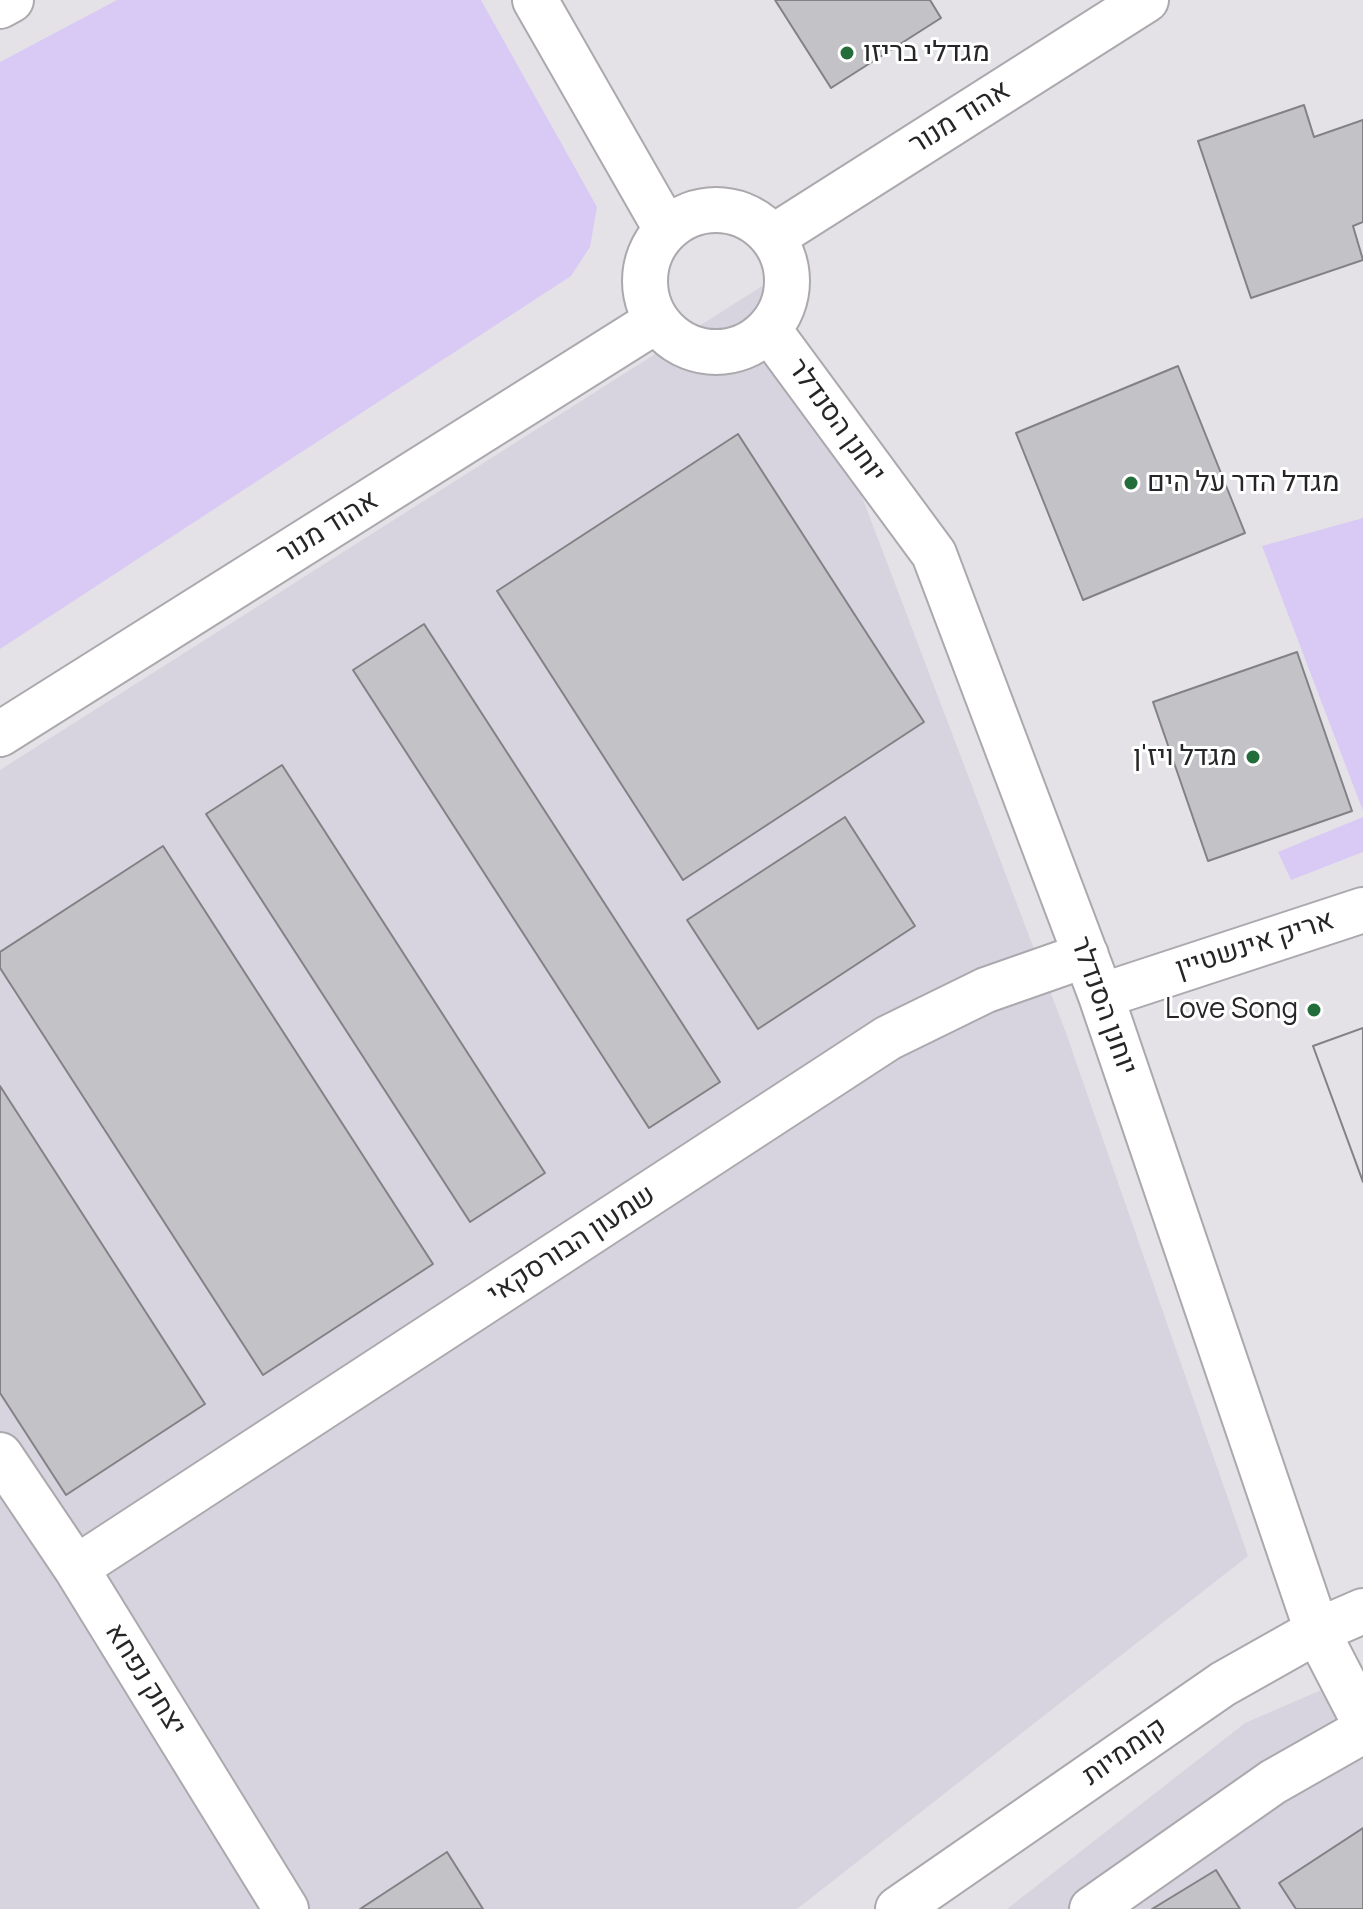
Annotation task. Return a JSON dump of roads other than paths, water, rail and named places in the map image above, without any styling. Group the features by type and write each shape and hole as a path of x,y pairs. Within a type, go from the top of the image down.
{"street":[{"path":"0,6 11,0"},
{"path":"535,0 666,229"},
{"name":"אהוד מנור","path":"773,237 1146,0"},
{"path":"714,209 739,213 761,224 773,237 785,259 788,284 783,308 769,330 750,345 720,353 695,350 673,339 656,321 646,299 645,274 651,250 666,229 687,215 714,209"},
{"name":"אהוד מנור","path":"0,734 656,321"},
{"name":"יוחנן הסנדלר","path":"769,330 934,554 1101,996 1317,1631 1363,1720"},
{"name":"אריק אינשטיין","path":"1101,996 1363,910"},
{"name":"שמעון הבורסקאי","path":"76,1568 888,1038 986,990 1086,955"},
{"name":"יצחק נפחא","path":"0,1455 76,1568 286,1909"},
{"name":"קוממיות","path":"898,1909 1223,1684 1317,1631 1363,1611"},
{"path":"1092,1909 1273,1782 1363,1731"}],"place":[{"name":"מגדלי בריזו","path":"847,53"},
{"name":"מגדל הדר על הים","path":"1131,483"},
{"name":"מגדל ויז'ן","path":"1253,757"},
{"name":"Love Song","path":"1314,1010"}]}
